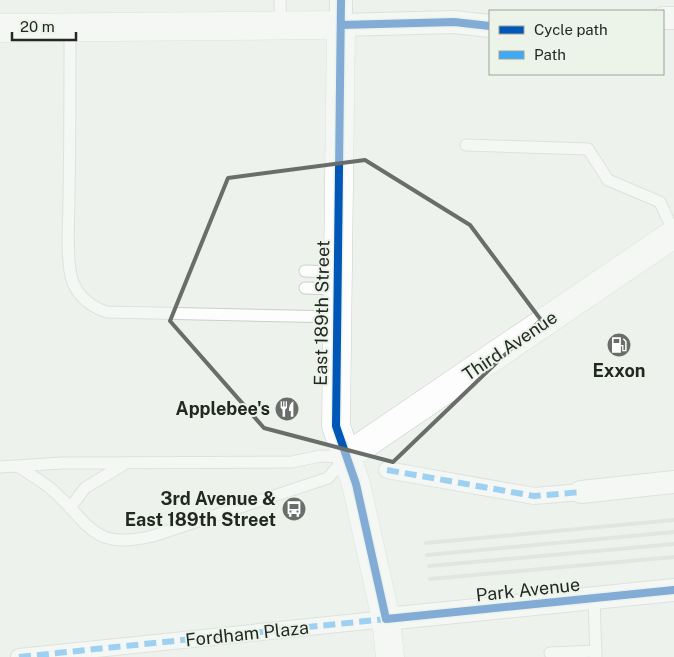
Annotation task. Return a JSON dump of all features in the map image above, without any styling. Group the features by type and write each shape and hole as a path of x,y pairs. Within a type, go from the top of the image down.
{"main road":[{"path":"0,28 70,28 280,13 341,13"},
{"name":"East 189th Street","path":"341,13 336,426 356,484 386,619 390,657"},
{"name":"Third Avenue","path":"346,458 674,233"}],"street":[{"path":"341,13 489,26"},
{"path":"387,470 534,496 674,482"},
{"name":"Park Avenue","path":"386,619 674,590"},
{"name":"Fordham Plaza","path":"19,657 386,619"}],"lane":[{"path":"70,28 69,239 71,276 78,291 85,300 97,309 115,312 337,317"},
{"path":"466,145 588,149 608,180 660,202 674,233"},
{"path":"305,271 337,280"},
{"path":"306,288 337,280"},
{"path":"0,467 62,463 292,462 320,456 346,458"},
{"name":"Third Avenue","path":"17,466 49,487 94,533 112,540 138,539 328,478 346,458"},
{"path":"70,508 85,488 124,464"},
{"path":"550,653 596,654 594,598"}],"highlighted area":[{"path":"365,160 470,225 541,320 393,462 264,428 170,321 228,178"}],"railway":[{"path":"426,543 674,520"},
{"path":"427,555 674,532"},
{"path":"429,566 674,544"},
{"path":"430,579 674,557"}],"marked path":[{"path":"387,470 534,496 581,492"},
{"path":"19,657 386,619"}],"cycle path":[{"path":"341,0 336,426 356,484 386,619 674,590"},
{"path":"341,25 454,22 489,26"}],"place":[{"name":"Exxon","path":"619,345"},
{"name":"Applebee's","path":"287,409"},
{"name":"3rd Avenue & East 189th Street","path":"294,509"}]}
